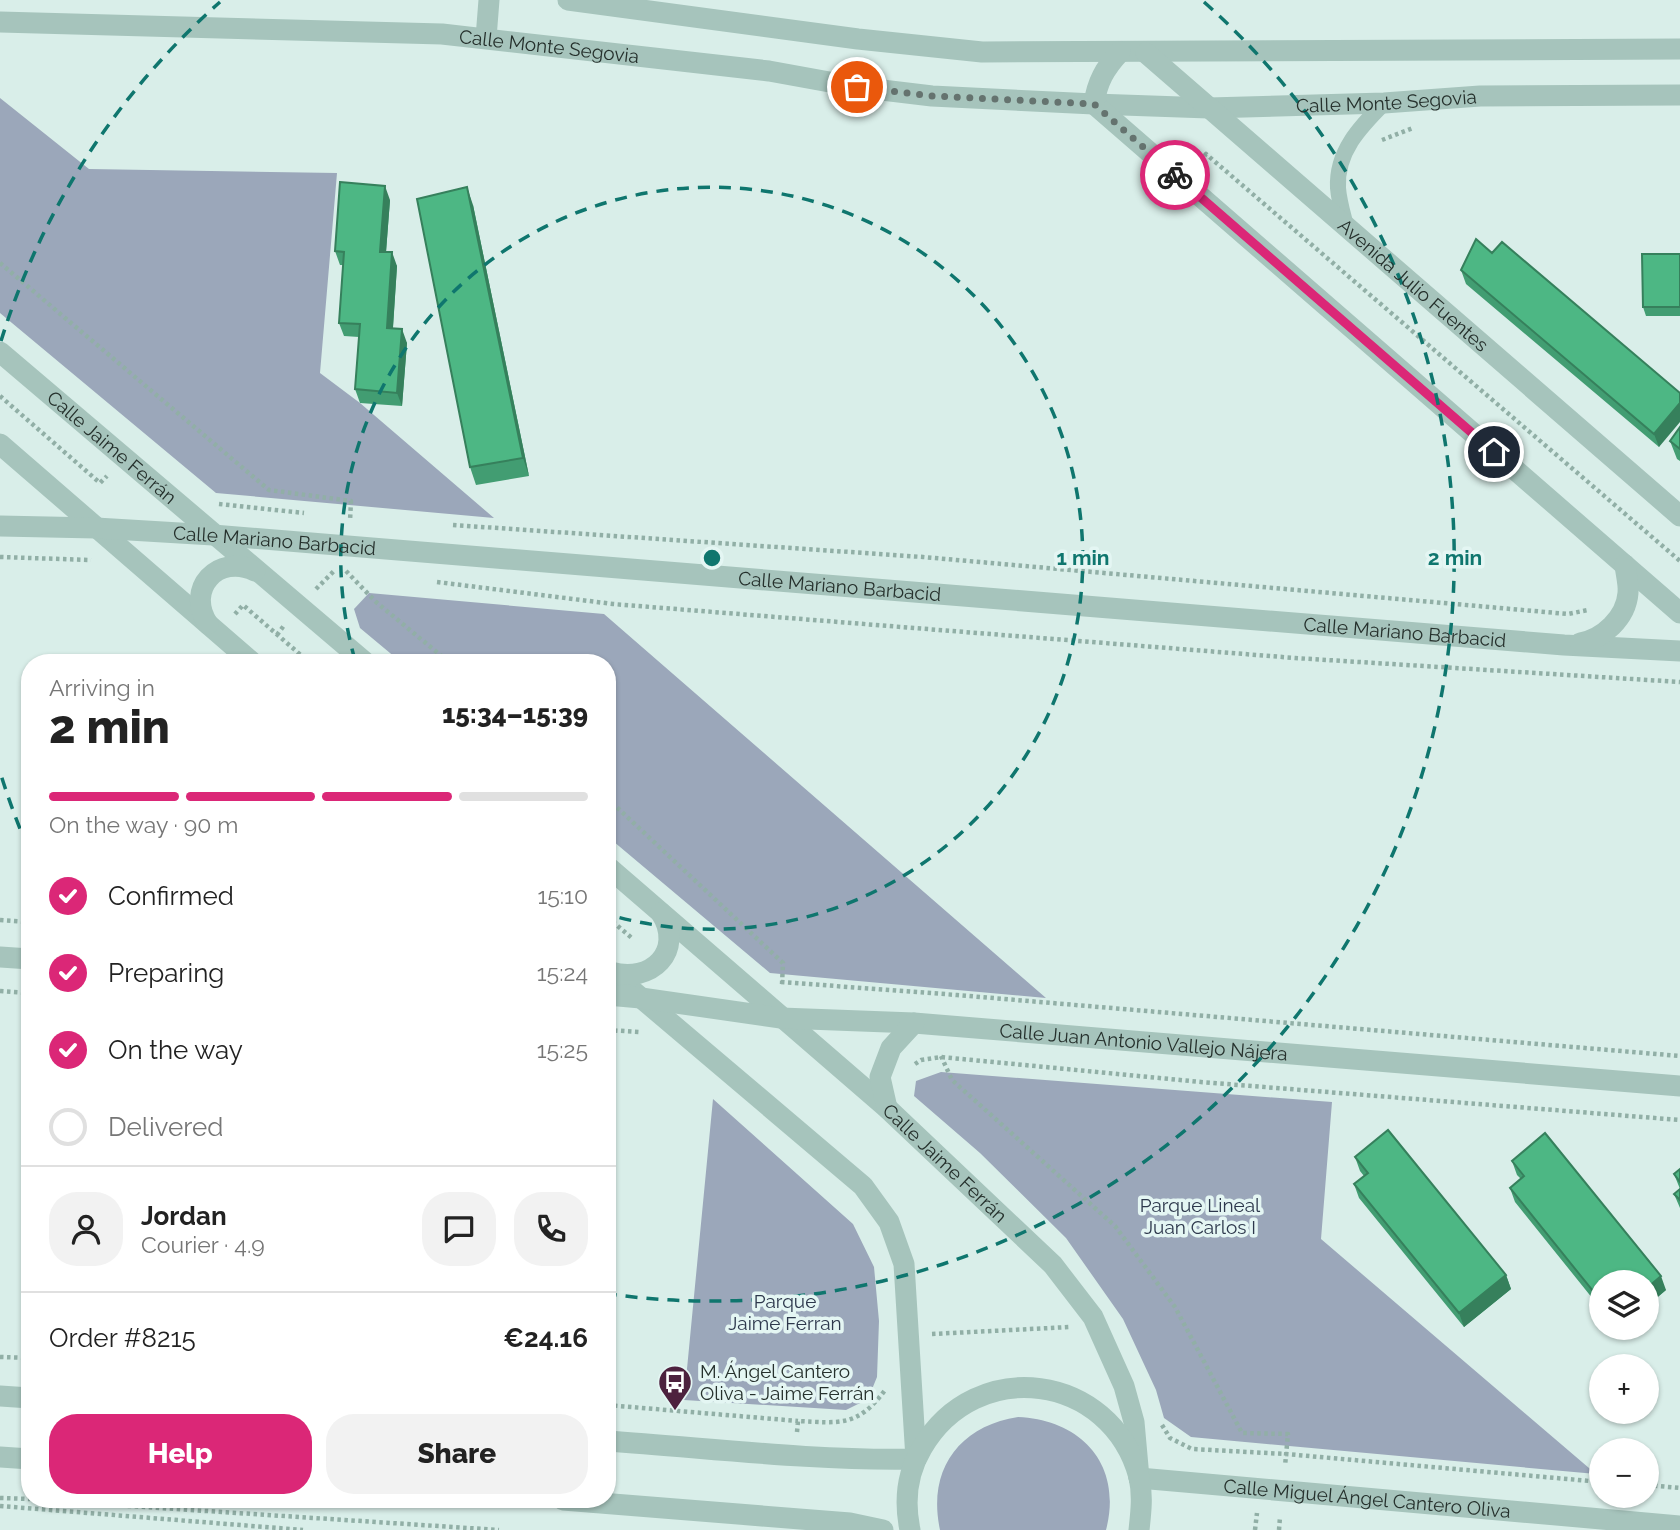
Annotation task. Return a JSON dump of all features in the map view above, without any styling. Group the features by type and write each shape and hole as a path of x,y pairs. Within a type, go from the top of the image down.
{"street":[{"path":"486,38 489,0"},
{"path":"568,0 858,39 982,52 1680,49"},
{"name":"Calle Monte Segovia","path":"0,22 355,30 486,38 769,71 857,87 932,96 1094,104 1209,108 1384,103 1480,96 1680,95"},
{"path":"1120,52 1105,68 1096,90 1094,104 1680,613"},
{"name":"Avenida Julio Fuentes","path":"1146,52 1680,516"},
{"name":"Calle Jaime Ferrán","path":"0,352 355,654"},
{"path":"0,444 243,654"},
{"name":"Calle Mariano Barbacid","path":"0,526 213,535 1564,645 1680,652"},
{"path":"213,628 202,615 200,604 201,592 214,573 234,565 246,566 257,572"},
{"path":"1564,645 1593,641 1616,622 1628,595 1625,565"},
{"name":"Calle Jaime Ferrán","path":"616,873 887,1108 1053,1265 1093,1317 1124,1386 1134,1422 1142,1504 1139,1530"},
{"path":"616,973 638,975 651,970 661,960 667,948 669,934 666,920 659,909"},
{"path":"0,957 21,958"},
{"path":"616,977 863,1186 889,1222 904,1264 916,1459"},
{"name":"Calle Juan Antonio Vallejo Nájera","path":"616,996 781,1018 914,1023 1680,1086"},
{"path":"887,1108 880,1077 891,1048 914,1023"},
{"path":"910,1530 907,1497 916,1459 930,1433 951,1412 976,1396 1005,1388 1034,1387 1063,1393 1090,1406 1112,1426 1129,1450 1139,1478"},
{"path":"0,1396 21,1397"},
{"path":"616,1442 793,1457 916,1459"},
{"path":"0,1457 21,1458"},
{"name":"Calle Miguel Ángel Cantero Oliva","path":"1139,1478 1680,1525"},
{"path":"616,1504 850,1523 883,1530"}],"lane":[{"path":"1346,226 1338,187 1343,153 1359,129 1384,103"}],"path":[{"path":"1375,143 1420,126"},
{"path":"1183,181 1206,153 1680,561"},
{"path":"0,263 269,490 351,501 346,571 376,602 439,654"},
{"path":"216,504 307,514"},
{"path":"342,517 364,519"},
{"path":"447,525 923,557 1568,614 1593,610"},
{"path":"0,557 88,559"},
{"path":"346,571 359,573"},
{"path":"426,581 613,604 859,624 1295,658 1680,682"},
{"path":"213,628 243,605 300,654"},
{"path":"616,806 783,963 783,989"},
{"path":"0,920 21,921"},
{"path":"616,924 634,939"},
{"path":"771,982 957,995 1680,1056"},
{"path":"0,991 21,992"},
{"path":"810,991 946,999 941,1057 952,1080 1115,1227 1175,1307 1242,1433 1288,1434 1279,1530"},
{"path":"616,1030 645,1032"},
{"path":"906,1071 921,1060 941,1057 1201,1082 1680,1120"},
{"path":"0,1357 21,1358"},
{"path":"616,1406 798,1421"},
{"path":"1160,1421 1170,1438 1192,1449 1286,1454 1589,1481"},
{"path":"1659,1486 1680,1488"},
{"path":"0,1498 21,1499"},
{"path":"0,1506 21,1508"},
{"path":"25,1508 303,1530"},
{"path":"183,1508 499,1530"}],"green space":[{"path":"0,98 89,169 337,173 320,373 360,403 494,518 216,493 0,313"},
{"path":"369,593 604,614 1046,998 770,973 616,844 616,654 391,654 360,628 354,609"},
{"name":"Parque Lineal Juan Carlos I","path":"941,1072 1332,1102 1321,1239 1589,1468 1589,1473 1191,1437 1164,1418 1156,1390 1123,1319 1066,1238 980,1153 914,1096 916,1081"},
{"name":"Parque Jaime Ferran","path":"713,1099 853,1224 874,1267 879,1321 877,1377 868,1399 846,1410 684,1400"},
{"path":"1018,1417 1041,1420 1061,1427 1092,1450 1103,1466 1108,1485 1110,1507 1106,1530 940,1530 938,1488 943,1470 952,1454 979,1430"}],"building":[{"path":"340,182 385,186 380,252 392,252 387,328 402,329 397,393 355,389 360,324 339,323 344,252 335,251"},
{"path":"467,187 523,458 470,467 417,199"},
{"path":"1476,239 1492,253 1502,242 1680,393 1680,403 1654,434 1461,270"},
{"path":"1642,254 1680,254 1680,307 1643,307"},
{"path":"1680,427 1680,449 1670,441"},
{"path":"1388,1130 1506,1275 1459,1313 1354,1184 1368,1173 1355,1157"},
{"path":"1545,1133 1656,1270 1589,1270 1589,1286 1510,1188 1524,1176 1512,1161"},
{"path":"1680,1169 1680,1182 1674,1174"},
{"path":"1680,1189 1680,1200 1674,1194"}],"way so far":[{"path":"857,87 932,96 1094,104 1175,175"}],"place":[{"name":"M. Ángel Cantero Oliva - Jaime Ferrán","path":"675,1412"}],"route":[{"path":"1175,175 1494,452"}]}
